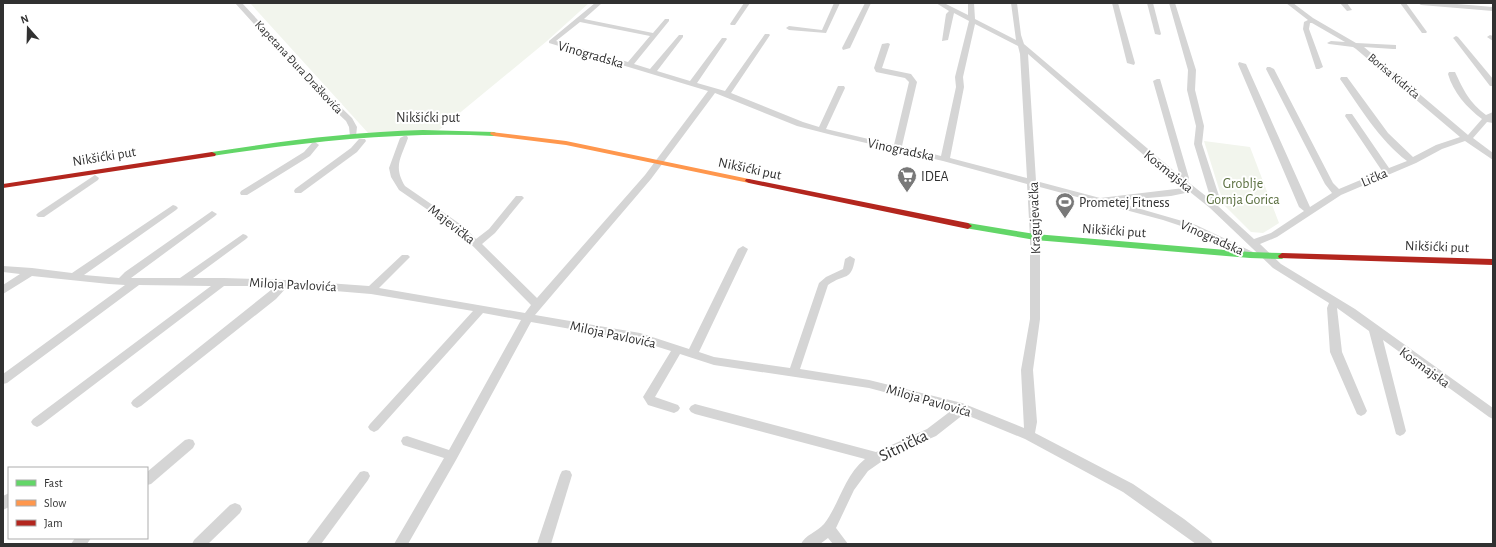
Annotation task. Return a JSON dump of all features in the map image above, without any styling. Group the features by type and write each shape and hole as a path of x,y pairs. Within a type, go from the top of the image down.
{"main road":[{"name":"Nikšićki put","path":"7,188 353,134 417,130 496,133 566,142 658,166 1035,240 1250,255 1266,254 1493,262"},
{"path":"7,188 94,178 315,145 404,138 470,138 541,145 658,166"}],"street":[{"name":"Kapetana Đura Draškovića","path":"238,3 320,92 349,120 353,127 353,134"},
{"path":"580,20 599,3"},
{"path":"733,24 747,3"},
{"path":"789,28 824,32 837,3"},
{"path":"846,48 858,27 868,3"},
{"name":"Kosmajska","path":"939,3 1021,46 1056,74 1157,162 1213,206 1266,254 1277,266 1374,328 1493,414"},
{"name":"Kragujevačka","path":"1014,3 1021,46 1024,54 1033,183 1035,240 1035,319 1027,370 1031,422 1029,435"},
{"path":"1115,3 1131,63"},
{"path":"1150,3 1158,34"},
{"path":"1172,3 1192,70 1190,90 1200,126 1198,144 1216,202 1213,206"},
{"name":"Borisa Kidriča","path":"1289,3 1354,44 1466,138 1493,156"},
{"path":"1343,3 1349,10"},
{"path":"1403,3 1424,32"},
{"path":"1421,3 1493,9"},
{"path":"945,159 960,87 959,78 972,20 971,4"},
{"path":"944,40 949,14 952,11"},
{"path":"580,20 654,35"},
{"name":"Vinogradska","path":"580,20 551,42 726,94 779,116 821,130 945,159 1166,218 1193,227 1250,255"},
{"path":"630,65 667,20"},
{"path":"1314,20 1307,22 1306,29 1319,67"},
{"path":"1329,29 1327,32 1332,47 1354,44 1392,47"},
{"path":"726,94 767,34"},
{"path":"652,72 681,36"},
{"path":"1456,38 1493,84"},
{"path":"692,84 724,39"},
{"path":"886,44 878,68 879,70 908,76 913,82 897,148"},
{"path":"1242,64 1304,207 1310,212"},
{"path":"1270,69 1329,184 1338,193"},
{"path":"1452,74 1455,85 1479,114 1491,118"},
{"path":"1344,79 1376,123 1404,154 1413,161"},
{"path":"1101,201 1187,186 1157,81"},
{"path":"821,130 841,88"},
{"path":"401,544 452,456 488,386 528,317 537,304 658,166 712,90"},
{"path":"1349,116 1387,172"},
{"name":"Lička","path":"1254,244 1274,235 1338,193 1413,161 1439,146 1475,134 1491,118"},
{"name":"Majevička","path":"404,138 394,165 396,179 402,188 460,228 478,243 537,304"},
{"path":"298,191 354,150 362,141"},
{"path":"244,193 306,154 315,145"},
{"path":"41,214 94,178"},
{"path":"478,243 492,231 519,198"},
{"path":"74,277 174,208"},
{"path":"121,282 129,274 212,214"},
{"path":"183,282 243,236"},
{"path":"692,355 743,249"},
{"path":"371,290 405,257"},
{"path":"794,372 824,283 828,279 842,275 848,271 850,259"},
{"name":"Miloja Pavlovića","path":"3,269 121,282 224,281 285,283 371,290 640,337 692,355 721,362 869,384 962,408 1029,435 1128,488 1206,544"},
{"path":"3,290 32,271"},
{"path":"37,422 224,281"},
{"path":"3,380 136,282"},
{"path":"137,403 272,296 285,283"},
{"path":"1335,302 1332,308 1336,352 1361,412"},
{"path":"374,427 481,309"},
{"path":"1374,328 1400,431"},
{"path":"674,408 652,402 649,397 677,350"},
{"name":"Sitnička","path":"808,544 819,538 835,539 858,474 877,457 929,433 962,408"},
{"path":"695,409 877,457"},
{"path":"407,441 452,456"},
{"path":"148,479 189,444"},
{"path":"544,544 566,475"},
{"path":"312,544 364,476"},
{"path":"199,544 235,509"}],"green space":[{"path":"250,3 589,3 547,41 439,130 369,134"},
{"name":"Groblje Gornja Gorica","path":"1204,141 1250,147 1279,223 1263,233 1251,232 1224,205"}],"traffic: fast":[{"path":"212,154 317,139 388,133 459,132 494,134"},
{"path":"968,226 1035,237 1250,255 1282,256"}],"traffic: slow":[{"path":"494,134 566,143 749,181"}],"traffic: jam":[{"path":"3,186 212,154"},
{"path":"749,181 968,226"},
{"path":"1282,256 1493,262"}],"place":[{"name":"IDEA","path":"907,193"},
{"name":"Prometej Fitness","path":"1065,219"}]}
